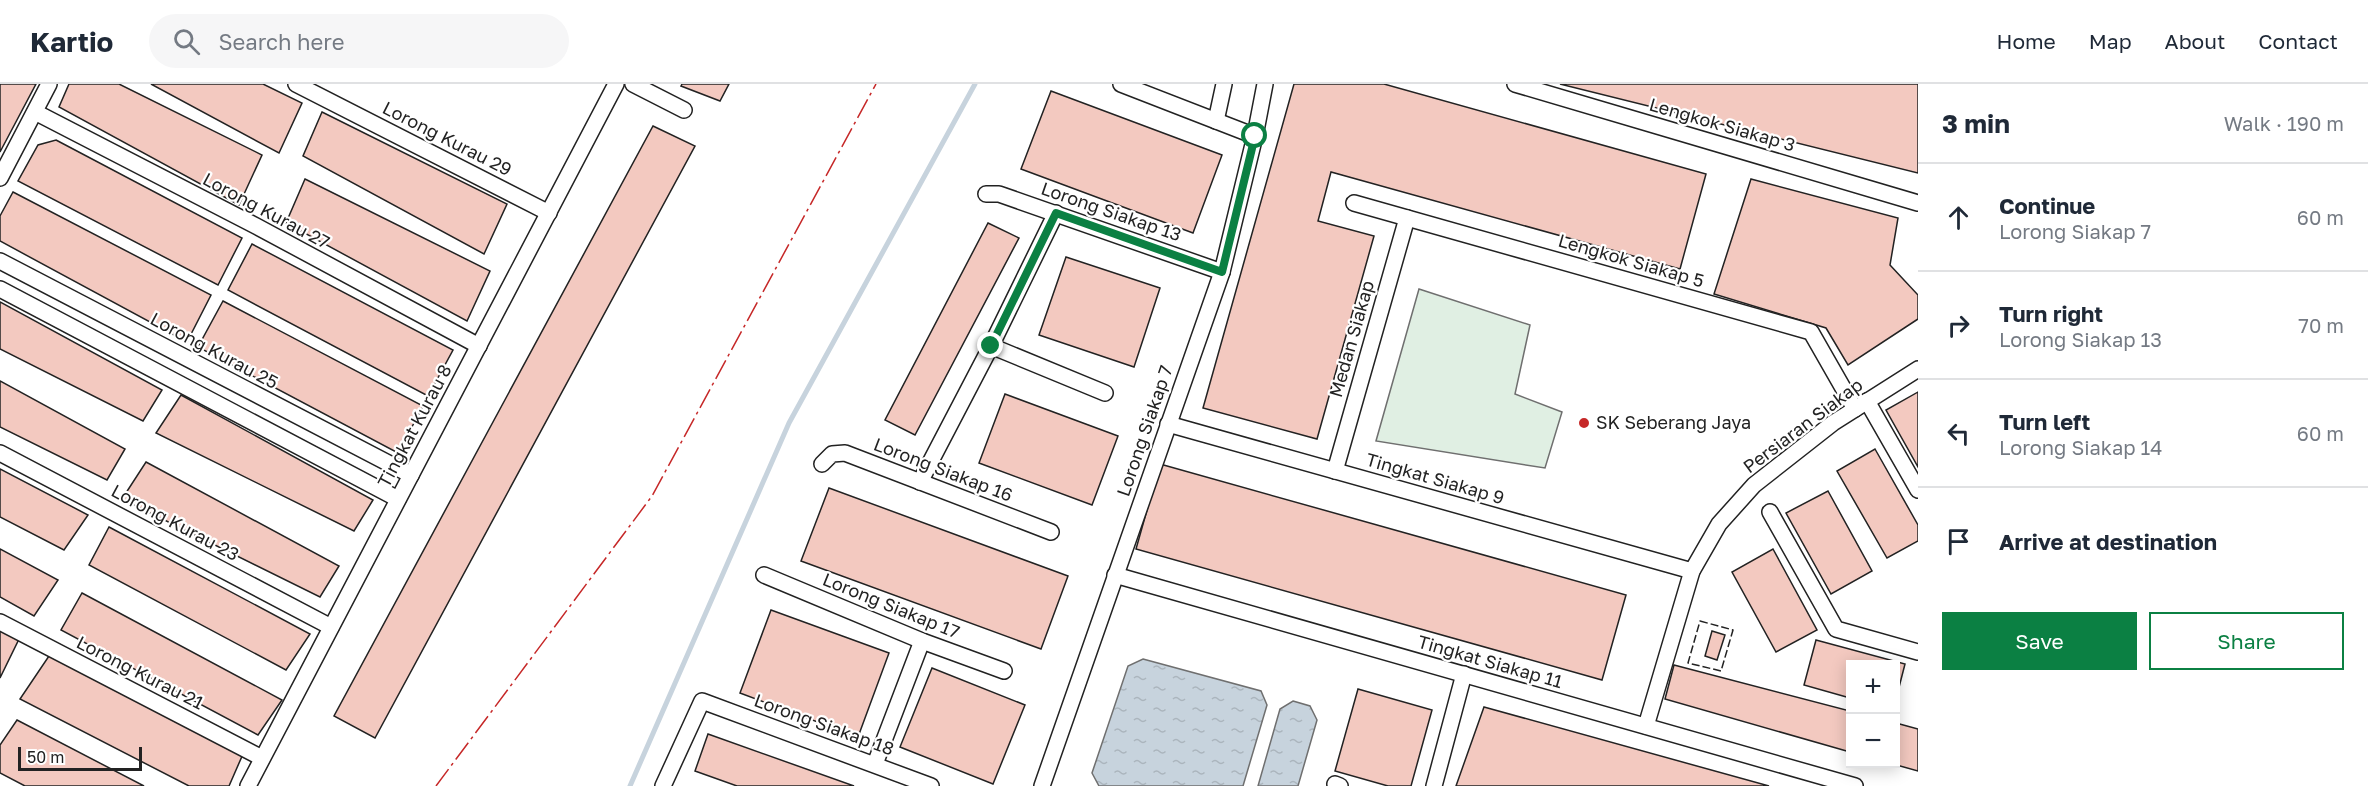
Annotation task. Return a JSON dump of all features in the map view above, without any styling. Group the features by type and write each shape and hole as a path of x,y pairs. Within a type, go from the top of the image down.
{"street":[{"path":"0,178 50,84"},
{"name":"Lorong Kurau 29","path":"296,84 549,213"},
{"name":"Tingkat Kurau 8","path":"248,786 616,84"},
{"path":"633,84 684,110"},
{"path":"1121,84 1255,136"},
{"path":"1216,121 1224,84"},
{"name":"Lorong Siakap 7","path":"1042,786 1222,272 1255,136 1265,84"},
{"name":"Lengkok Siakap 3","path":"1515,84 1918,203"},
{"name":"Lorong Kurau 27","path":"35,112 256,226 479,346"},
{"name":"Lorong Siakap 13","path":"986,195 999,194 1222,272"},
{"name":"Lengkok Siakap 5","path":"1354,203 1811,332 1918,490"},
{"path":"920,482 991,346 1056,213"},
{"name":"Medan Siakap","path":"1335,471 1407,218"},
{"name":"Lorong Kurau 25","path":"0,261 411,475"},
{"path":"0,289 399,499"},
{"path":"991,346 1105,393"},
{"name":"Persiaran Siakap","path":"1646,726 1692,571 1719,524 1754,485 1861,405 1918,369"},
{"name":"Tingkat Siakap 9","path":"1168,424 1692,571"},
{"name":"Lorong Kurau 23","path":"0,453 331,627"},
{"name":"Lorong Siakap 16","path":"822,464 832,454 845,453 1051,532"},
{"path":"1770,512 1836,629 1918,652"},
{"name":"Lorong Siakap 17","path":"764,575 922,641 1004,671"},
{"name":"Tingkat Siakap 11","path":"1115,575 1855,786"},
{"name":"Lorong Kurau 21","path":"0,622 262,758"},
{"path":"875,764 922,641"},
{"path":"1434,786 1464,674"},
{"name":"Lorong Siakap 18","path":"663,786 702,700 932,786"}],"green space":[{"path":"1419,289 1530,325 1515,394 1562,412 1545,468 1376,441"}],"water":[{"path":"1143,659 1261,691 1267,705 1243,786 1099,786 1092,773 1128,666"},
{"path":"1293,701 1310,706 1317,720 1298,786 1258,786 1280,709"}],"building":[{"path":"0,84 36,84 0,152"},
{"path":"69,84 119,84 262,155 239,205 59,107"},
{"path":"151,84 263,84 302,103 279,153"},
{"path":"682,84 729,84 720,101 681,86"},
{"path":"1294,84 1384,84 1706,174 1680,269 1331,172 1318,221 1374,236 1317,439 1203,408"},
{"path":"1560,84 1918,84 1918,173"},
{"path":"1051,91 1222,155 1193,233 1021,169"},
{"path":"322,112 507,204 484,254 303,156"},
{"path":"653,126 695,146 375,738 334,716"},
{"path":"56,140 242,238 218,285 18,181 38,145"},
{"path":"305,179 490,271 467,321 286,223"},
{"path":"1751,179 1898,218 1890,265 1918,295 1918,319 1848,365 1826,328 1714,294"},
{"path":"13,192 211,295 187,342 0,241 0,216"},
{"path":"988,223 1019,238 915,435 885,420"},
{"path":"252,244 453,350 428,396 228,290"},
{"path":"1066,257 1160,288 1134,367 1039,335"},
{"path":"223,301 423,406 398,453 198,347"},
{"path":"0,302 162,390 143,421 0,349"},
{"path":"0,381 125,449 107,480 0,427"},
{"path":"1918,392 1918,467 1886,410"},
{"path":"1005,394 1118,436 1092,505 979,463"},
{"path":"181,395 373,500 354,531 156,433"},
{"path":"1875,449 1918,525 1918,541 1887,558 1837,471"},
{"path":"146,462 339,566 320,597 122,499"},
{"path":"1160,464 1626,595 1602,680 1136,549"},
{"path":"0,469 88,515 64,550 0,517"},
{"path":"829,488 1068,576 1041,649 801,561"},
{"path":"1828,491 1872,571 1831,594 1786,513"},
{"path":"109,527 310,634 286,670 89,565"},
{"path":"0,549 58,580 34,616 0,597"},
{"path":"1773,549 1817,630 1776,652 1732,572"},
{"path":"82,593 282,700 258,735 61,630"},
{"path":"771,610 889,653 858,737 740,693"},
{"path":"0,627 20,637 0,678"},
{"path":"1712,631 1725,635 1717,660 1705,656"},
{"path":"1816,640 1890,660 1846,660 1846,697 1804,685"},
{"path":"51,653 243,754 229,786 189,786 20,699"},
{"path":"1900,663 1905,664 1900,683"},
{"path":"1674,665 1846,710 1846,751 1665,699"},
{"path":"932,668 1025,705 993,784 900,747"},
{"path":"1358,689 1432,710 1411,786 1388,786 1335,771"},
{"path":"1484,707 1769,786 1456,786"},
{"path":"17,720 144,786 25,786 0,773 0,745"},
{"path":"1900,724 1918,729 1918,771 1900,766"},
{"path":"708,734 854,786 737,786 695,771"}],"waterway":[{"path":"630,786 789,423 975,84"}],"fence":[{"path":"1700,621 1733,630 1721,671 1688,663 1700,621"}],"power":[{"path":"436,786 652,496 876,84"}],"place":[{"name":"SK Seberang Jaya","path":"1584,423"}],"route":[{"path":"991,346 1056,213 1222,272 1255,136"}]}
